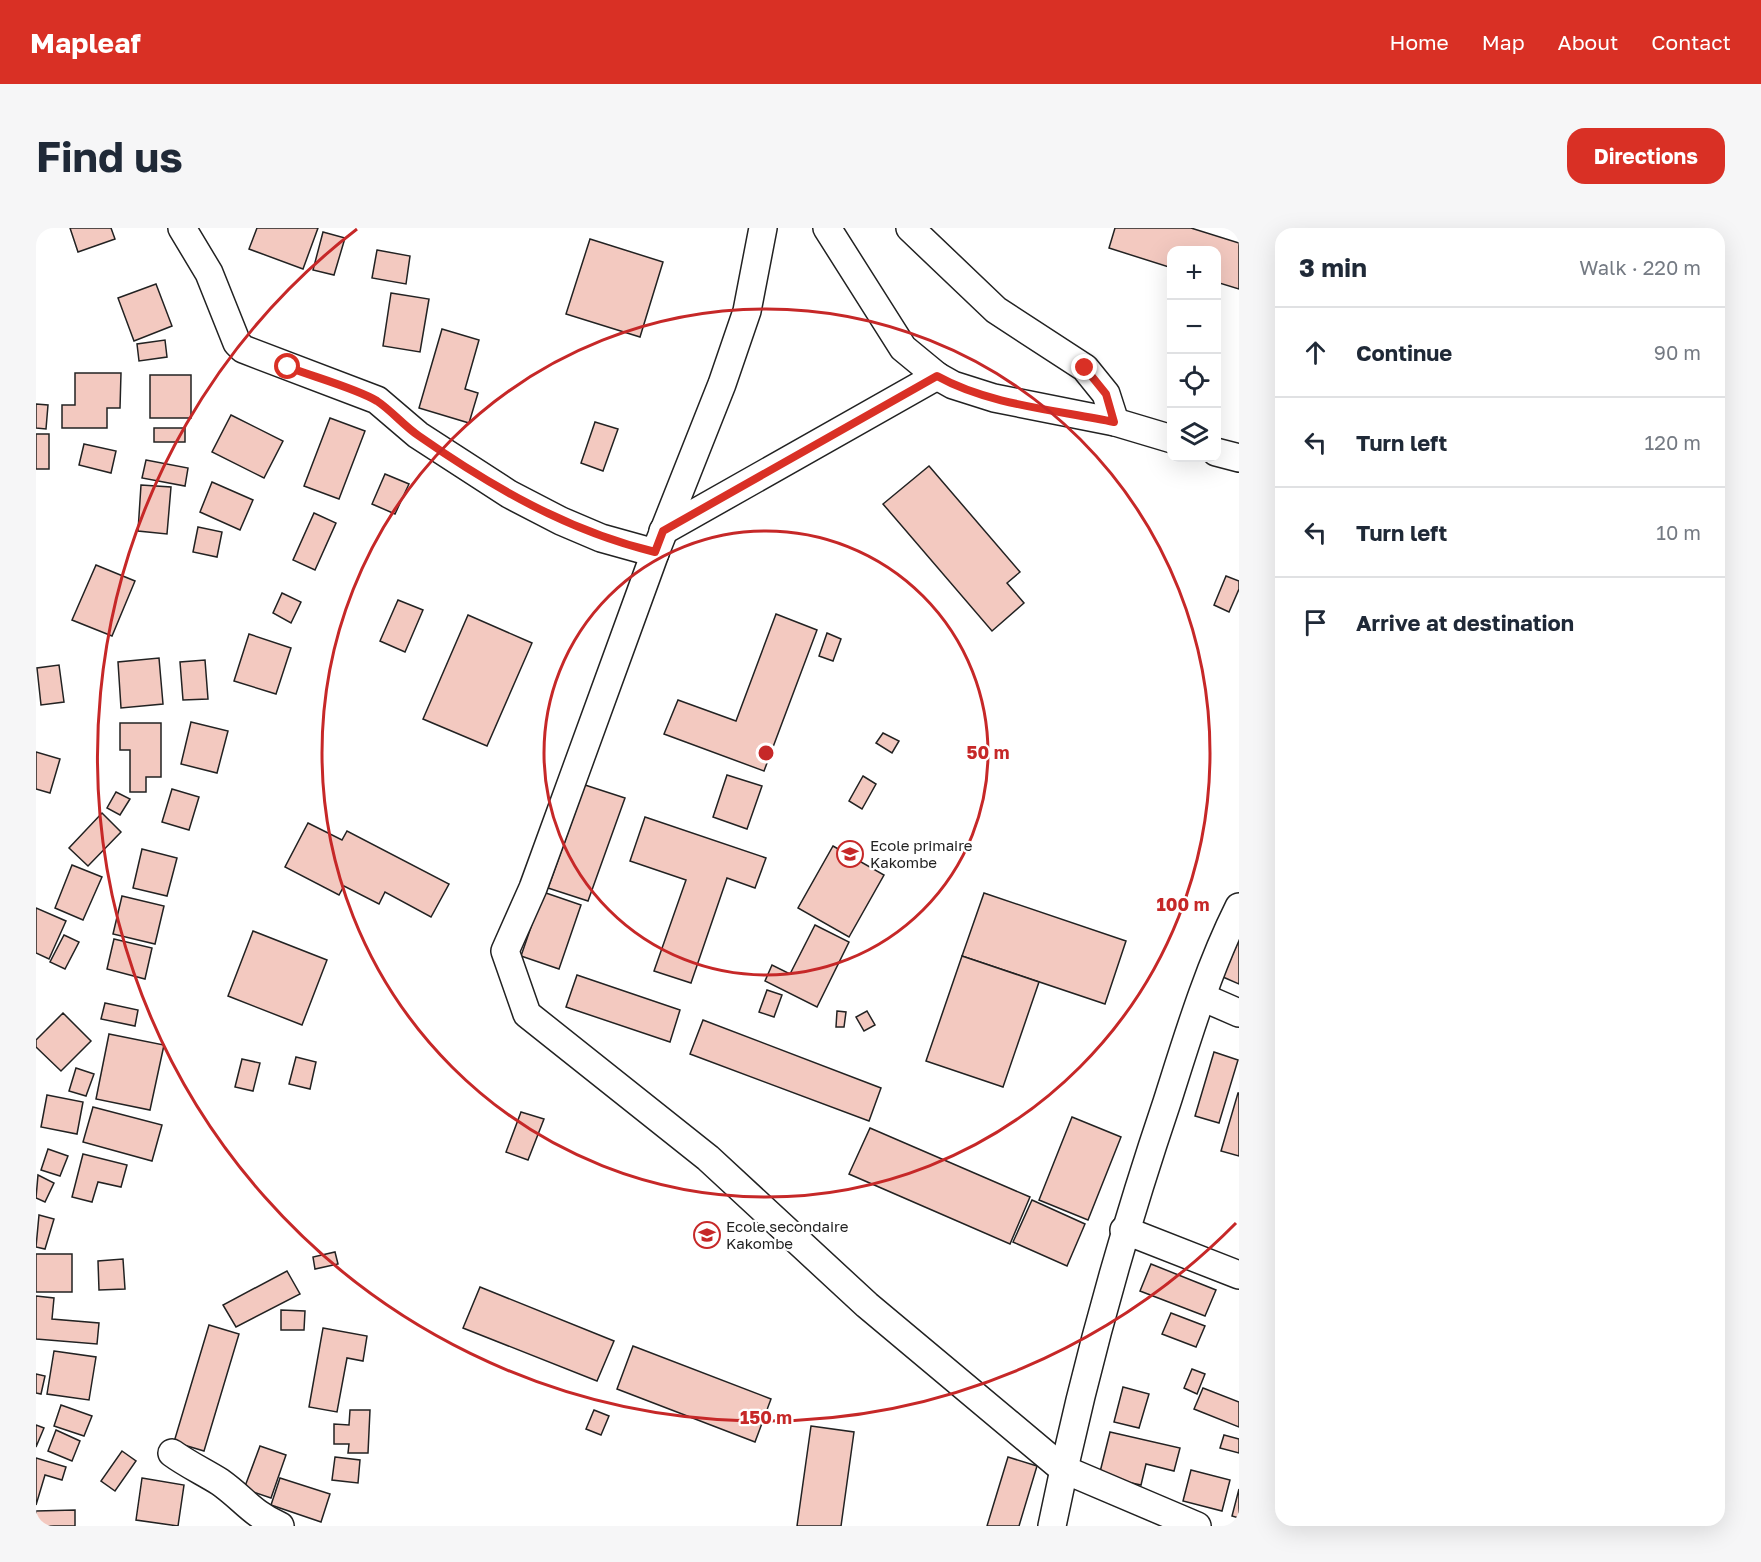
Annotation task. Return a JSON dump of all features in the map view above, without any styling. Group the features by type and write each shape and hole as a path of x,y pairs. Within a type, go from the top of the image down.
{"street":[{"path":"182,228 209,273 237,343 243,350 377,400 418,435 509,494 561,521 601,538 659,542 937,376"},
{"path":"764,228 747,311 722,384 659,542 533,888 505,951 527,1014 708,1158 867,1305 1063,1469 1197,1526"},
{"path":"827,228 903,348 937,376 953,385 994,398 1114,422 1167,438"},
{"path":"910,228 996,310 1085,368 1106,394 1114,422"},
{"path":"1221,453 1239,458"},
{"path":"1052,1526 1063,1469 1124,1230 1202,997 1224,937 1239,907"},
{"path":"1202,997 1239,1013"},
{"path":"1124,1230 1239,1275"},
{"path":"172,1453 240,1497 251,1511 280,1526"}],"building":[{"path":"70,228 111,228 115,239 78,252"},
{"path":"257,228 318,228 303,269 249,249"},
{"path":"1115,228 1191,228 1239,243 1239,289 1221,284 1221,246 1167,246 1167,266 1109,248"},
{"path":"323,232 345,238 334,275 313,270"},
{"path":"590,239 663,262 640,337 566,314"},
{"path":"377,250 410,256 406,284 372,278"},
{"path":"156,284 172,326 134,341 118,298"},
{"path":"391,293 429,299 420,352 383,346"},
{"path":"442,329 479,340 465,389 478,393 469,423 419,408"},
{"path":"165,340 167,357 139,361 137,344"},
{"path":"75,373 121,373 120,408 107,408 107,428 62,428 62,405 75,405"},
{"path":"150,375 191,375 191,418 150,418"},
{"path":"36,404 48,405 46,429 36,428"},
{"path":"231,415 283,441 264,478 212,452"},
{"path":"330,418 365,431 339,499 304,486"},
{"path":"595,422 618,429 603,471 581,463"},
{"path":"154,428 185,428 185,442 154,442"},
{"path":"36,434 49,434 49,469 36,469"},
{"path":"84,444 116,451 111,473 79,465"},
{"path":"146,460 188,468 185,486 142,478"},
{"path":"929,466 1020,572 1007,583 1024,603 992,631 883,504"},
{"path":"385,474 409,484 395,514 372,504"},
{"path":"212,482 253,500 240,530 200,512"},
{"path":"141,485 171,487 167,534 138,531"},
{"path":"314,513 336,523 315,570 293,560"},
{"path":"198,527 222,532 217,557 193,552"},
{"path":"96,565 135,581 112,636 72,620"},
{"path":"1226,576 1239,581 1239,589 1229,612 1214,605"},
{"path":"282,593 301,602 291,623 273,613"},
{"path":"398,600 423,610 405,652 380,641"},
{"path":"776,614 817,630 764,771 664,734 678,700 736,721"},
{"path":"468,615 532,643 487,746 423,719"},
{"path":"827,633 841,639 833,661 819,656"},
{"path":"249,634 291,648 276,694 234,681"},
{"path":"159,658 163,704 121,708 118,662"},
{"path":"205,660 208,699 183,700 180,662"},
{"path":"59,665 64,702 41,705 37,668"},
{"path":"191,722 228,731 217,773 181,764"},
{"path":"120,723 161,723 161,777 146,777 146,792 130,792 130,750 120,750"},
{"path":"883,733 899,741 892,753 876,743"},
{"path":"36,752 60,759 50,793 36,789"},
{"path":"727,775 762,786 747,829 713,817"},
{"path":"863,776 876,784 862,809 849,801"},
{"path":"585,785 625,798 588,901 548,888"},
{"path":"172,789 199,797 189,830 162,822"},
{"path":"116,792 130,799 120,815 107,808"},
{"path":"102,813 121,832 88,866 69,848"},
{"path":"645,817 766,858 755,888 727,878 691,983 654,971 686,880 630,861"},
{"path":"308,823 342,840 347,831 449,884 431,917 385,892 379,904 344,886 339,895 285,867"},
{"path":"833,846 884,875 849,937 798,908"},
{"path":"142,849 177,858 167,896 133,888"},
{"path":"72,865 102,877 83,920 55,908"},
{"path":"543,892 581,905 559,969 521,956"},
{"path":"984,893 1126,941 1105,1004 962,956"},
{"path":"122,896 164,906 155,944 113,934"},
{"path":"36,908 66,921 49,959 36,953"},
{"path":"815,925 849,942 817,1007 765,981 772,965 790,974"},
{"path":"253,931 327,960 302,1025 228,996"},
{"path":"64,935 79,942 65,969 50,962"},
{"path":"114,939 152,948 145,979 107,969"},
{"path":"1239,939 1239,984 1223,977"},
{"path":"962,956 1039,982 1003,1087 926,1061"},
{"path":"577,975 680,1010 670,1042 566,1007"},
{"path":"767,990 782,995 774,1017 759,1012"},
{"path":"105,1003 138,1010 135,1026 101,1019"},
{"path":"837,1011 846,1012 844,1027 836,1027"},
{"path":"867,1011 875,1025 864,1031 856,1017"},
{"path":"63,1013 91,1041 61,1071 36,1047 36,1040"},
{"path":"703,1020 881,1088 869,1121 690,1054"},
{"path":"109,1034 164,1045 150,1110 96,1099"},
{"path":"1214,1052 1238,1060 1219,1123 1195,1116"},
{"path":"296,1057 316,1062 310,1089 289,1084"},
{"path":"242,1059 260,1063 253,1091 235,1087"},
{"path":"76,1068 94,1074 86,1096 69,1091"},
{"path":"1239,1093 1239,1156 1221,1151"},
{"path":"47,1095 83,1102 77,1134 41,1127"},
{"path":"93,1107 162,1125 152,1161 83,1142"},
{"path":"521,1112 544,1119 528,1160 506,1152"},
{"path":"1072,1117 1121,1137 1088,1220 1039,1200"},
{"path":"870,1128 1030,1197 1010,1244 849,1174"},
{"path":"48,1149 68,1156 60,1176 41,1170"},
{"path":"83,1154 127,1165 121,1187 98,1182 92,1202 72,1197"},
{"path":"38,1175 54,1183 45,1202 36,1198"},
{"path":"1032,1200 1085,1224 1067,1266 1013,1242"},
{"path":"39,1215 54,1219 45,1249 36,1247"},
{"path":"335,1252 338,1264 315,1269 313,1257"},
{"path":"36,1254 72,1254 72,1292 36,1292"},
{"path":"123,1259 125,1289 99,1290 98,1261"},
{"path":"1151,1264 1216,1290 1205,1316 1140,1291"},
{"path":"287,1271 300,1294 236,1327 223,1305"},
{"path":"480,1287 614,1341 597,1381 463,1328"},
{"path":"36,1296 54,1298 52,1319 99,1323 97,1344 36,1339"},
{"path":"281,1310 305,1311 304,1330 281,1330"},
{"path":"1171,1313 1205,1326 1196,1347 1162,1334"},
{"path":"209,1325 239,1334 204,1451 174,1442"},
{"path":"323,1328 367,1336 363,1361 347,1358 337,1412 309,1407"},
{"path":"633,1346 771,1399 755,1442 617,1389"},
{"path":"54,1351 96,1357 89,1400 47,1394"},
{"path":"1192,1369 1205,1374 1197,1394 1184,1388"},
{"path":"36,1374 45,1376 41,1394 36,1393"},
{"path":"1123,1387 1149,1394 1139,1428 1114,1422"},
{"path":"1203,1388 1239,1402 1239,1427 1194,1409"},
{"path":"61,1405 92,1416 84,1436 54,1426"},
{"path":"350,1410 370,1410 368,1453 348,1453 349,1444 334,1444 334,1424 349,1425"},
{"path":"594,1410 609,1416 601,1435 586,1429"},
{"path":"36,1425 44,1428 36,1447"},
{"path":"811,1426 854,1432 841,1526 797,1526"},
{"path":"56,1430 80,1441 72,1461 48,1451"},
{"path":"1110,1432 1180,1448 1174,1471 1146,1464 1141,1485 1099,1476"},
{"path":"1224,1435 1239,1439 1239,1453 1220,1448"},
{"path":"260,1446 286,1455 271,1498 244,1489"},
{"path":"122,1451 136,1461 115,1491 101,1481"},
{"path":"335,1457 360,1460 358,1483 332,1480"},
{"path":"1008,1457 1037,1466 1019,1526 987,1526"},
{"path":"36,1458 66,1467 62,1480 45,1475 36,1505"},
{"path":"1191,1470 1230,1480 1222,1511 1183,1501"},
{"path":"142,1478 184,1485 178,1526 136,1520"},
{"path":"280,1478 330,1494 321,1522 271,1505"},
{"path":"1239,1489 1239,1518 1232,1516"},
{"path":"75,1510 75,1526 36,1526 36,1511"}],"place":[{"name":"Ecole primaire Kakombe","path":"850,854"},
{"name":"Ecole secondaire Kakombe","path":"707,1235"}],"route":[{"path":"288,367 377,400 418,435 477,474 509,494 561,521 601,538 655,552 663,531 937,376 953,385 994,398 1114,422 1106,394 1085,368"}]}
